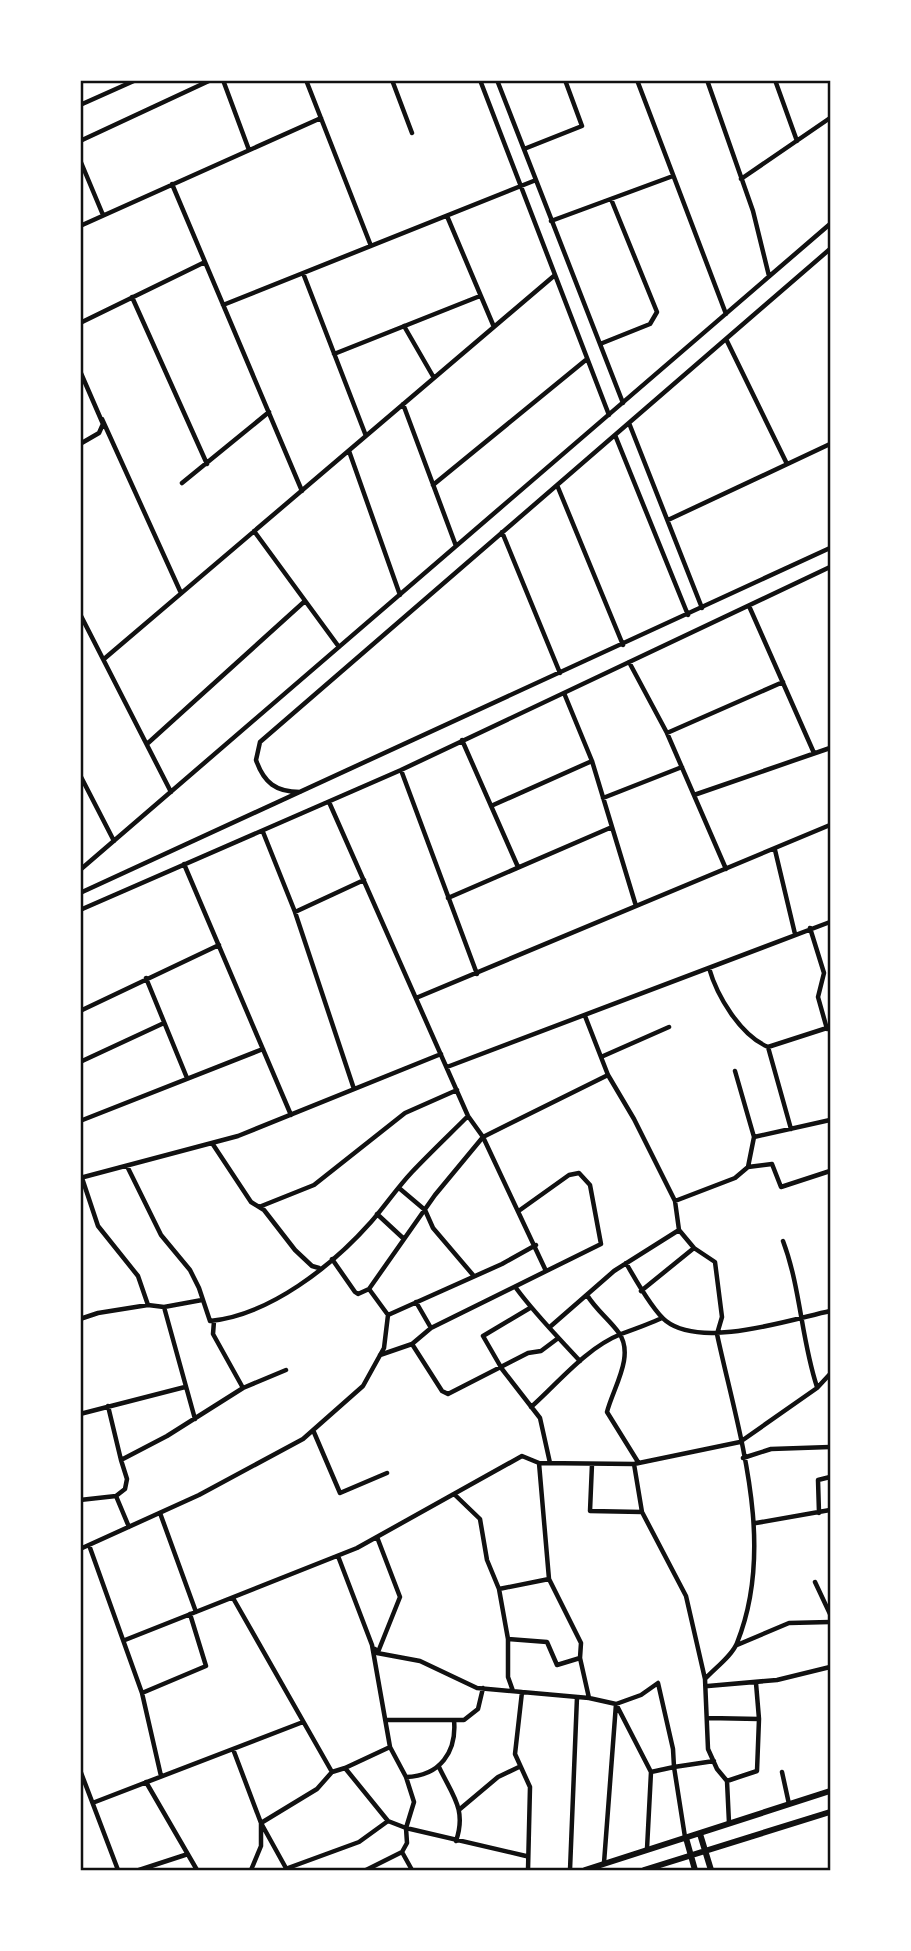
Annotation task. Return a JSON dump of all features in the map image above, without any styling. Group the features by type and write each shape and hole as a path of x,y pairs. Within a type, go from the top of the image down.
{"main road":[{"path":"585,1871 831,1791"},
{"path":"644,1871 831,1812"},
{"path":"700,1834 711,1871"},
{"path":"686,1838 695,1871"}],"street":[{"path":"80,105 135,80"},
{"path":"80,141 211,80"},
{"path":"223,80 249,150"},
{"path":"306,80 371,246"},
{"path":"392,80 412,133"},
{"path":"480,80 609,415"},
{"path":"496,80 623,403"},
{"path":"523,149 582,126 565,80"},
{"path":"637,80 726,314"},
{"path":"707,80 741,179 769,277"},
{"path":"775,80 797,141"},
{"path":"80,226 321,118"},
{"path":"741,179 831,118"},
{"path":"80,160 103,215"},
{"path":"551,220 673,176"},
{"path":"223,305 536,180"},
{"path":"173,184 302,491"},
{"path":"600,344 650,324 656,312 611,199"},
{"path":"447,216 494,327"},
{"path":"80,870 831,224"},
{"path":"300,792 287,792 268,783 256,760 260,742 831,249"},
{"path":"80,323 205,261"},
{"path":"303,273 366,436"},
{"path":"104,659 555,275"},
{"path":"334,354 480,296"},
{"path":"132,297 207,464"},
{"path":"404,326 434,378"},
{"path":"726,339 788,464"},
{"path":"433,485 587,359"},
{"path":"80,371 181,593"},
{"path":"403,404 456,546"},
{"path":"182,483 269,412"},
{"path":"80,444 99,433 102,419"},
{"path":"629,423 702,608"},
{"path":"615,435 688,615"},
{"path":"667,520 831,444"},
{"path":"349,450 400,595"},
{"path":"557,485 623,645"},
{"path":"254,531 339,647"},
{"path":"502,532 560,673"},
{"path":"80,893 831,548"},
{"path":"80,910 401,770 831,567"},
{"path":"147,744 305,601"},
{"path":"749,606 814,753"},
{"path":"80,614 172,792"},
{"path":"629,662 667,733 726,869"},
{"path":"667,733 783,682"},
{"path":"564,693 592,761 636,906"},
{"path":"462,740 518,867"},
{"path":"694,794 831,748"},
{"path":"491,806 592,761"},
{"path":"603,798 682,767"},
{"path":"401,770 477,974"},
{"path":"80,775 114,841"},
{"path":"329,802 468,1116 483,1137 520,1210 546,1271"},
{"path":"416,998 775,850 829,825 831,833"},
{"path":"448,898 612,827"},
{"path":"263,832 295,912 354,1090"},
{"path":"775,850 794,934"},
{"path":"184,864 291,1115"},
{"path":"295,912 364,880"},
{"path":"447,1067 831,922"},
{"path":"709,968 726,1005 755,1042 768,1047 829,1028 818,997 824,973 810,928"},
{"path":"80,1011 219,945"},
{"path":"146,978 187,1078"},
{"path":"585,1016 608,1076 634,1119 675,1201 679,1230 694,1248 715,1262 722,1317 717,1334 756,1523 749,1597 736,1645"},
{"path":"80,1062 164,1023"},
{"path":"601,1057 669,1027"},
{"path":"768,1047 791,1129"},
{"path":"80,1121 263,1049"},
{"path":"148,1305 138,1276 98,1226 81,1178 212,1143 291,1115 441,1054"},
{"path":"735,1071 754,1137 748,1167"},
{"path":"332,1259 355,1292 358,1294 369,1289 425,1210 483,1137 608,1076"},
{"path":"259,1207 314,1185 405,1113 457,1090"},
{"path":"127,1166 161,1235 190,1270 201,1300 211,1321 214,1321 263,1306 332,1259 468,1116"},
{"path":"754,1137 831,1120"},
{"path":"212,1143 251,1202 259,1207 295,1250 312,1266 320,1268"},
{"path":"675,1201 735,1178 748,1167 772,1164 781,1187 831,1171"},
{"path":"380,1355 412,1344 431,1328 601,1244 590,1185 579,1173 569,1175 520,1210"},
{"path":"398,1188 425,1210 433,1228 473,1275"},
{"path":"377,1214 404,1239"},
{"path":"551,1326 626,1263 679,1230"},
{"path":"783,1241 794,1271 809,1362 817,1388"},
{"path":"388,1315 502,1264 536,1245"},
{"path":"641,1291 694,1248"},
{"path":"626,1263 641,1291 662,1318 679,1330 717,1334 831,1311"},
{"path":"516,1288 530,1308 551,1326 557,1339 580,1361"},
{"path":"80,1549 160,1513 303,1439 363,1385 380,1355 388,1315 369,1289"},
{"path":"587,1295 595,1308 621,1334 625,1363 612,1391 607,1412 636,1463 642,1512 686,1596 708,1686 708,1749 727,1781 729,1825"},
{"path":"80,1319 97,1313 148,1305 164,1307 201,1300"},
{"path":"416,1302 431,1328"},
{"path":"164,1307 194,1419"},
{"path":"530,1308 483,1336 502,1368 540,1418 550,1463"},
{"path":"531,1407 580,1361 621,1334 662,1318"},
{"path":"214,1321 213,1334 243,1388"},
{"path":"412,1344 442,1391 448,1394 528,1353 541,1351 557,1339"},
{"path":"121,1460 243,1388 286,1370"},
{"path":"125,1640 338,1556 522,1456 539,1463 636,1463 740,1442 817,1388 831,1374"},
{"path":"80,1414 185,1387"},
{"path":"80,1500 116,1496 125,1489 127,1479 108,1406"},
{"path":"313,1430 341,1493 387,1473"},
{"path":"743,1458 771,1449 831,1447"},
{"path":"539,1463 549,1579 581,1643 580,1658 589,1698"},
{"path":"592,1464 590,1511 642,1512"},
{"path":"819,1513 818,1480 831,1477"},
{"path":"454,1494 481,1520 488,1560 499,1589 509,1639 508,1677 513,1691"},
{"path":"116,1496 129,1527"},
{"path":"756,1523 831,1510"},
{"path":"142,1693 206,1666 194,1613 160,1513"},
{"path":"377,1537 400,1597 377,1653"},
{"path":"89,1545 142,1693 161,1776"},
{"path":"338,1556 372,1645 390,1746 406,1777 414,1802 406,1828 407,1843 402,1852 366,1871"},
{"path":"499,1589 549,1579"},
{"path":"815,1582 831,1614"},
{"path":"233,1598 332,1772"},
{"path":"705,1679 736,1645 789,1623 831,1622"},
{"path":"509,1639 547,1642 557,1665 580,1658"},
{"path":"372,1645 377,1653 420,1661 483,1688 589,1698 616,1704 641,1695 658,1684 673,1749 686,1838"},
{"path":"708,1686 756,1683 830,1669"},
{"path":"727,1781 757,1771 759,1719 756,1683"},
{"path":"386,1720 464,1720 473,1716 478,1709 483,1688"},
{"path":"522,1692 514,1754 530,1787 526,1856 528,1871"},
{"path":"570,1871 577,1697"},
{"path":"616,1704 634,1734 650,1772 647,1849"},
{"path":"604,1863 616,1704"},
{"path":"708,1718 759,1719"},
{"path":"406,1777 439,1767 452,1751 454,1720"},
{"path":"95,1801 303,1722"},
{"path":"261,1823 317,1789 332,1772 390,1746"},
{"path":"233,1749 261,1823 287,1869 359,1842 388,1821"},
{"path":"650,1772 714,1761"},
{"path":"439,1767 460,1809 462,1823 456,1841"},
{"path":"460,1809 498,1777 519,1767"},
{"path":"345,1768 388,1821 456,1841 526,1856"},
{"path":"80,1770 95,1801 118,1871"},
{"path":"782,1772 790,1805"},
{"path":"146,1782 197,1871"},
{"path":"251,1871 261,1846 261,1823"},
{"path":"402,1852 412,1871"},
{"path":"139,1871 186,1855"}]}
